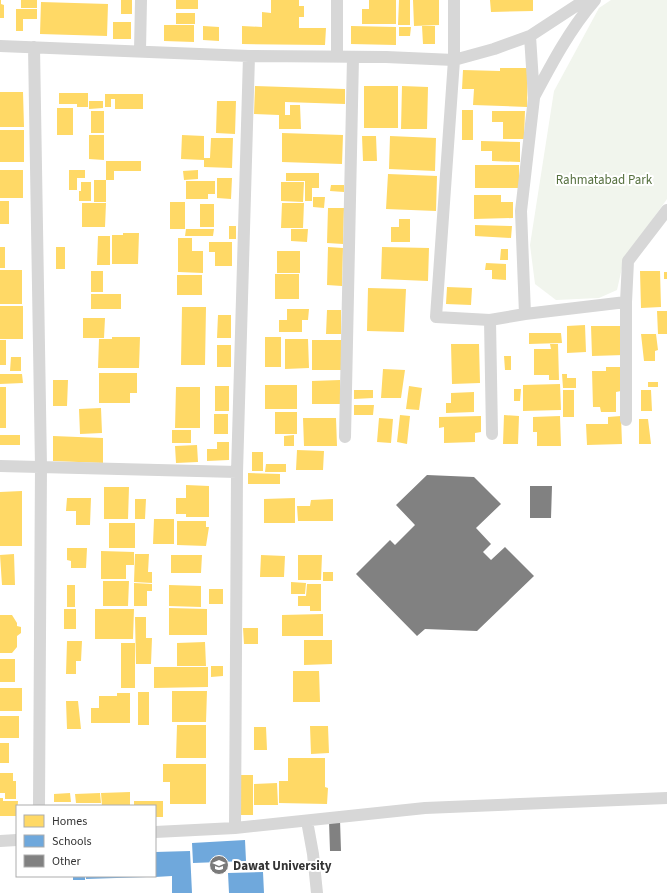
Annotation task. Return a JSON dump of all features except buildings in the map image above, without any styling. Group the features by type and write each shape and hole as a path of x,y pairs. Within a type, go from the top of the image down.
{"street":[{"path":"140,51 141,0"},
{"path":"337,56 338,0"},
{"path":"454,0 454,60 436,317 490,320 525,314 626,302"},
{"path":"0,46 249,56 337,56 454,60 494,49 530,36 585,0"},
{"path":"534,98 554,59 577,21 595,0"},
{"path":"525,314 521,211 534,98 530,36"},
{"path":"34,47 41,466 39,805"},
{"path":"235,828 237,472 249,56"},
{"path":"345,437 353,57"},
{"path":"626,420 626,302 628,261 667,210"},
{"path":"490,320 492,434"},
{"path":"0,466 237,472"},
{"path":"156,832 235,828 425,808 667,798"},
{"path":"307,821 313,854 316,893"},
{"path":"0,841 16,840"}],"green space":[{"name":"Rahmatabad Park","path":"611,0 667,0 667,199 624,259 617,290 599,298 556,300 535,284 530,245 554,91 599,8"}],"place":[{"name":"Dawat University","path":"219,865"}]}
